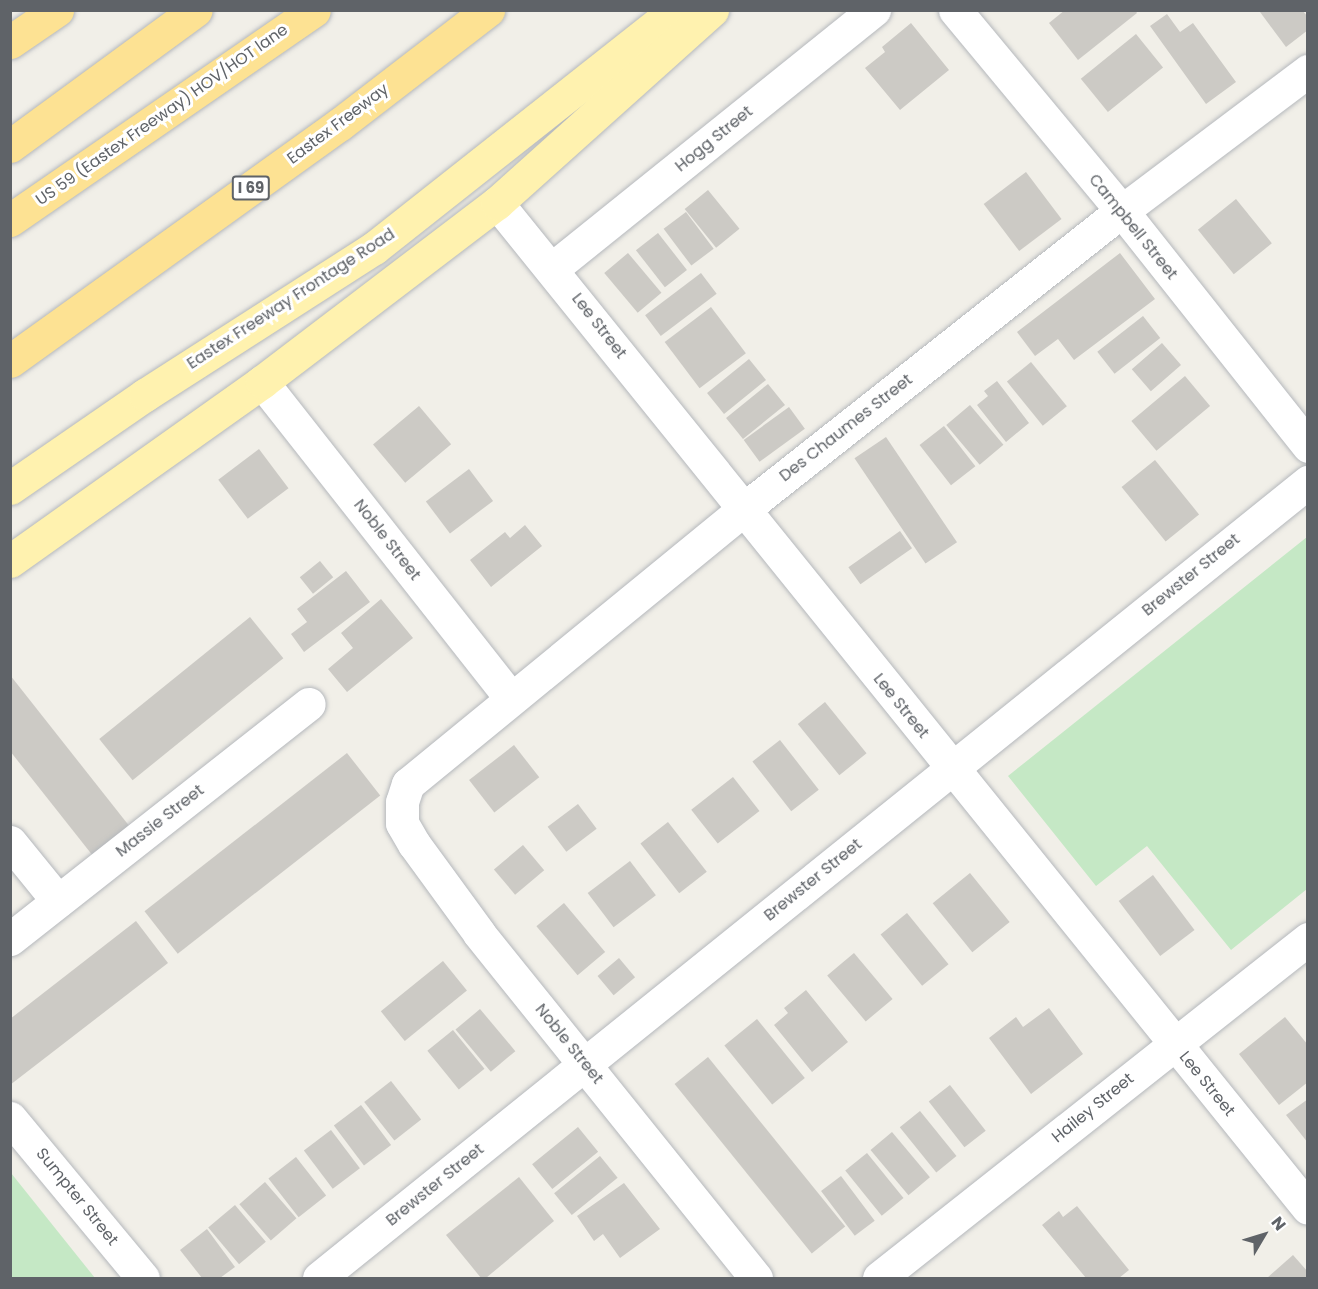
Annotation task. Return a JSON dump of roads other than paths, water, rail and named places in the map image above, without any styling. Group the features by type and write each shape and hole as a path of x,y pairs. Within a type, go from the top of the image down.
{"highway":[{"path":"10,42 57,10"},
{"path":"10,146 196,10"},
{"name":"US 59 (Eastex Freeway) HOV/HOT lane","path":"10,220 314,10"},
{"name":"Eastex Freeway","path":"10,361 340,124 488,10"}],"main road":[{"name":"Eastex Freeway Frontage Road","path":"14,485 145,395 374,248 675,10"},
{"path":"10,561 262,382 497,203 712,10"}],"street":[{"name":"Hogg Street","path":"553,268 874,10"},
{"name":"Campbell Street","path":"955,10 1122,211 1308,446"},
{"name":"Des Chaumes Street","path":"402,802 408,784 425,766 744,509 1122,211 1308,71"},
{"name":"Lee Street","path":"497,203 553,268 951,768 1308,1208"},
{"name":"Noble Street","path":"262,382 511,698"},
{"name":"Brewster Street","path":"319,1278 1308,482"},
{"name":"Massie Street","path":"10,939 309,704"},
{"name":"Noble Street","path":"402,802 402,823 414,844 756,1278"},
{"path":"10,842 58,901"},
{"name":"Hailey Street","path":"879,1278 1308,939"},
{"name":"Sumpter Street","path":"10,1118 143,1278"}]}
